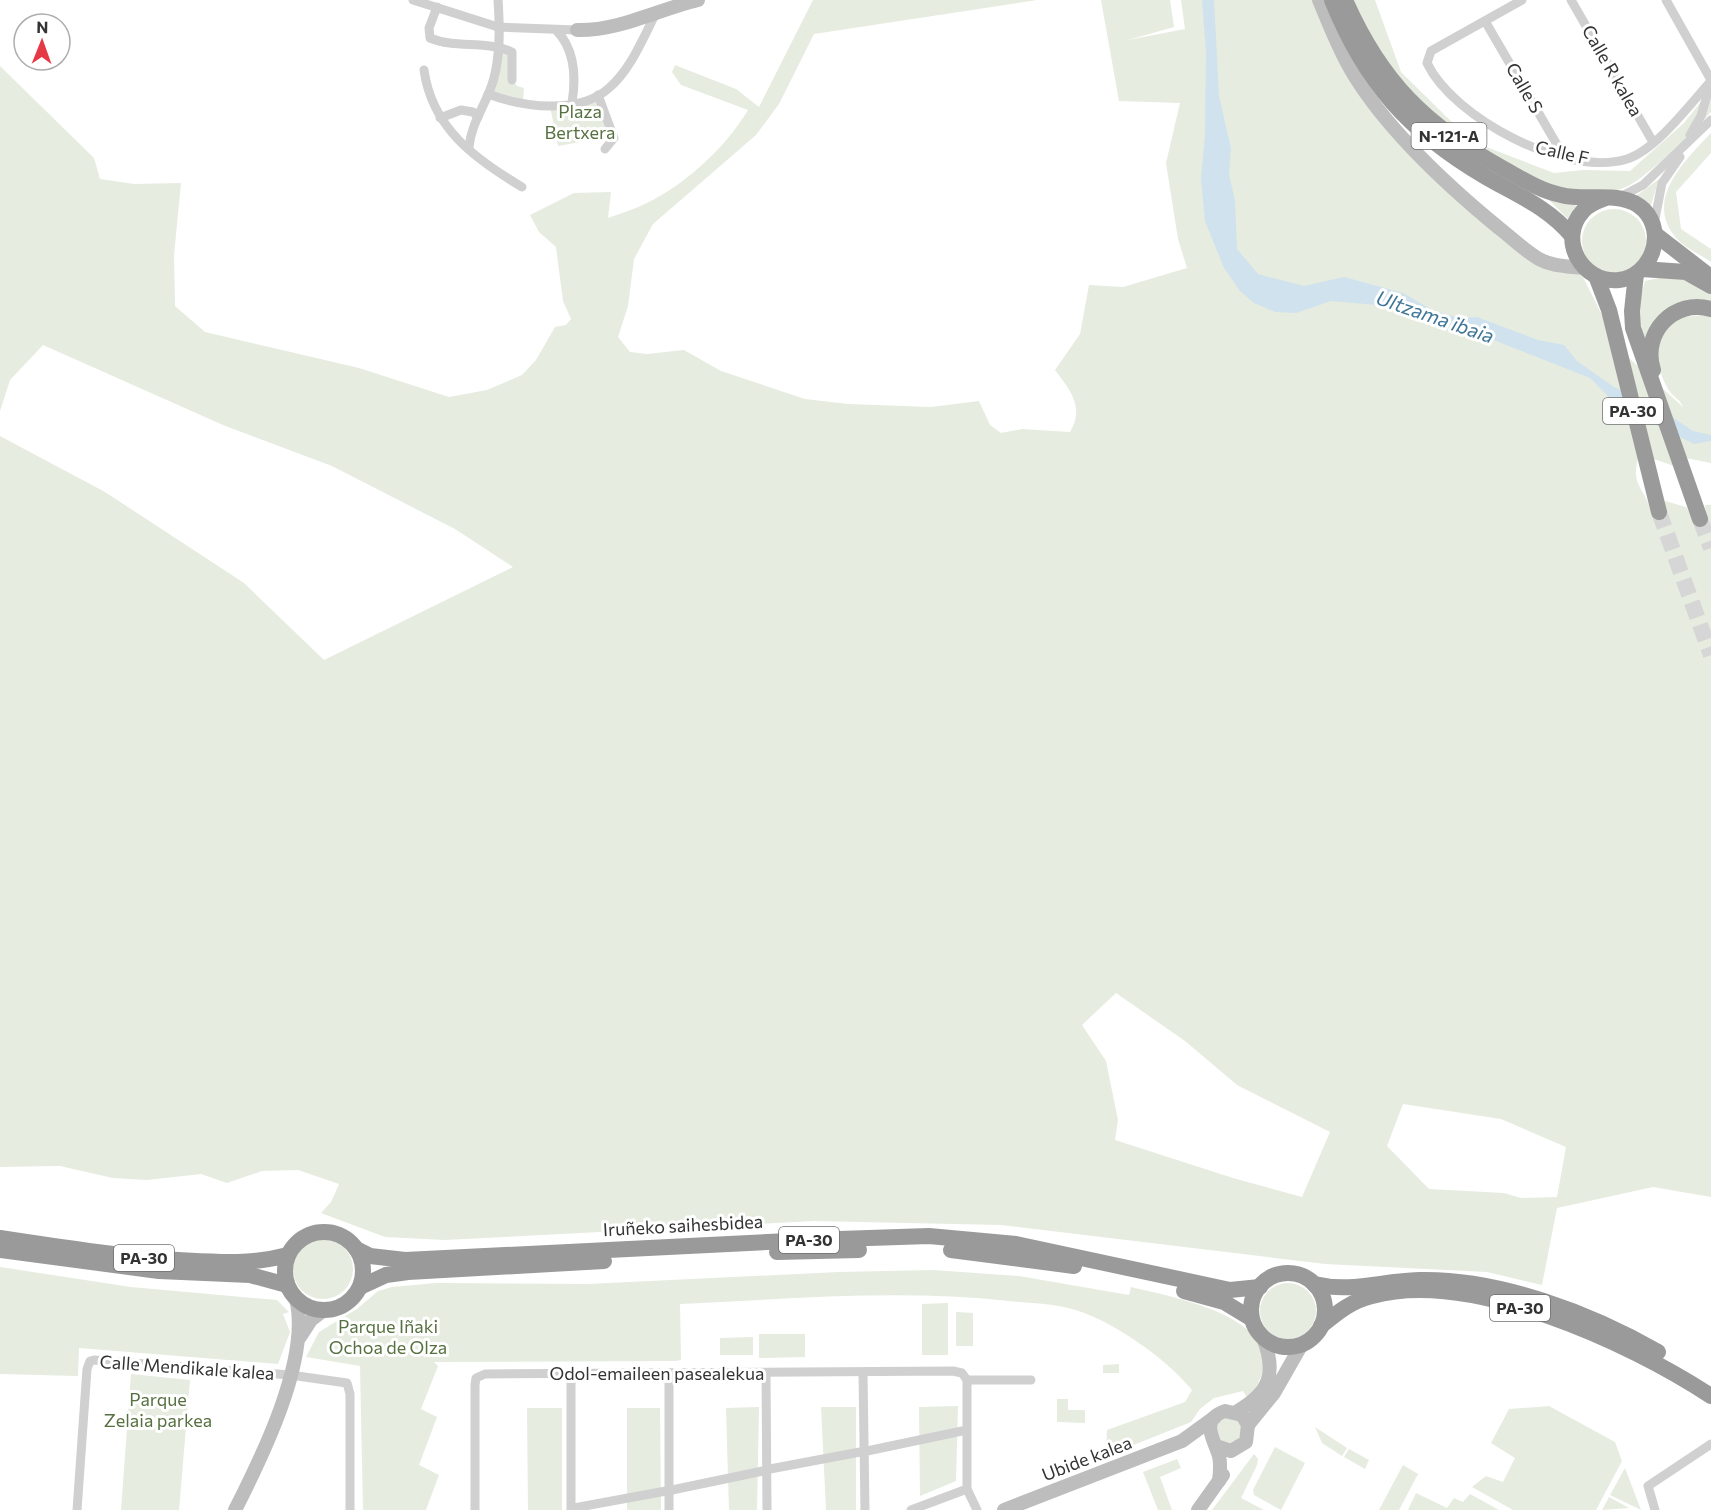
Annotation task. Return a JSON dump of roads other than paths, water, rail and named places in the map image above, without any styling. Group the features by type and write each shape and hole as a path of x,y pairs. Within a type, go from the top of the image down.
{"highway":[{"name":"N-121-A","path":"1332,0 1362,63 1391,103 1432,142 1486,177 1543,208 1559,220 1573,244"},
{"name":"N-121-A","path":"1345,0 1363,40 1403,95 1462,146 1534,185 1576,199 1613,198"},
{"path":"1573,244 1582,211 1590,204 1613,198 1631,201 1645,211 1654,230 1711,277"},
{"name":"PA-30","path":"1654,230 1653,251 1639,271 1632,311 1633,328 1650,370 1700,519"},
{"name":"PA-30","path":"1573,244 1609,310 1659,512"},
{"path":"1590,272 1616,280 1639,271 1686,272 1711,286"},
{"path":"1650,370 1652,342 1664,319 1689,307 1711,309"},
{"name":"PA-30","path":"0,1238 140,1257 228,1263 260,1262 288,1255 303,1238 314,1233 337,1234 356,1249"},
{"name":"Iruñeko saihesbidea","path":"356,1249 370,1256 405,1260 929,1236 1016,1244 1230,1290 1260,1287"},
{"name":"Iruñeko saihesbidea","path":"360,1287 386,1275 408,1272 761,1253 928,1247 1012,1256 1089,1269 1224,1302 1252,1319"},
{"path":"356,1249 362,1261 363,1274 360,1287"},
{"name":"PA-30","path":"0,1250 159,1271 250,1275 291,1292 304,1305 324,1311 345,1304 360,1287"},
{"path":"288,1255 285,1265 291,1292"},
{"name":"PA-30","path":"1260,1287 1281,1274 1293,1274 1314,1284 1339,1290 1418,1280 1448,1281 1490,1287 1569,1309 1638,1341 1711,1383"},
{"path":"1314,1284 1324,1304 1321,1326"},
{"path":"1252,1319 1251,1308 1260,1287"},
{"name":"PA-30","path":"1302,1344 1310,1340 1321,1326 1343,1307 1372,1296 1404,1292 1462,1294 1500,1302 1567,1323 1638,1353 1711,1396"},
{"name":"PA-30","path":"1252,1319 1263,1338"},
{"path":"1263,1338 1282,1347 1302,1344"}],"street":[{"path":"413,0 498,27 556,30 607,29 698,0"},
{"path":"469,147 470,132 488,94 498,46 498,0"},
{"path":"1319,0 1340,52 1374,102 1426,161 1469,203 1529,252 1552,264 1590,272"},
{"path":"1485,21 1522,0"},
{"name":"Calle R kalea","path":"1571,0 1653,142"},
{"path":"1666,0 1711,81 1706,104 1695,129 1670,160"},
{"path":"437,7 429,27 430,38 441,43 498,46 512,52 512,80"},
{"path":"488,94 502,99 550,106 572,103 598,95 622,74 656,13"},
{"name":"Calle F","path":"1485,21 1431,51 1427,63 1435,80 1471,114 1527,144 1563,155 1610,162 1642,152 1711,81"},
{"name":"Calle S","path":"1485,21 1563,155"},
{"path":"556,30 568,45 572,59 574,87 572,103"},
{"path":"424,70 430,102 440,118 484,163 522,187"},
{"path":"598,95 614,138 605,149"},
{"path":"440,118 461,111 473,112 477,117"},
{"path":"1613,198 1643,185 1711,120"},
{"path":"1654,230 1662,183 1694,138"},
{"path":"1552,264 1566,262 1573,244"},
{"path":"235,1510 272,1435 290,1375 297,1341 299,1314 291,1292"},
{"path":"297,1341 311,1320 324,1311"},
{"path":"1220,1481 1220,1462 1209,1427 1215,1417 1225,1411 1236,1412 1256,1400 1269,1378 1270,1356 1263,1338"},
{"path":"1198,1510 1220,1481 1237,1449 1248,1437 1248,1425 1274,1393 1302,1344"},
{"name":"Calle Mendikale kalea","path":"77,1510 87,1369 90,1361 290,1375"},
{"name":"Odol-emaileen pasealekua","path":"475,1510 476,1378 485,1374 953,1371 962,1373 967,1380 1031,1380"},
{"path":"863,1372 865,1510"},
{"path":"766,1373 767,1510"},
{"path":"571,1374 569,1509 962,1431"},
{"path":"669,1374 669,1510"},
{"path":"290,1375 347,1383 350,1394 350,1510"},
{"path":"967,1380 967,1489 977,1510"},
{"path":"1236,1412 1248,1425"},
{"name":"Ubide kalea","path":"1004,1510 1182,1441 1215,1417"},
{"name":"Ubide kalea","path":"1182,1441 1215,1444"},
{"path":"1215,1444 1226,1450 1237,1449"},
{"path":"1655,1510 1648,1486 1711,1444"},
{"path":"911,1510 967,1489"}],"water":[{"name":"Ultzama ibaia","path":"1202,0 1214,0 1219,96 1231,148 1229,174 1235,201 1237,249 1258,274 1304,286 1344,277 1403,293 1432,310 1459,318 1477,317 1538,340 1564,345 1577,361 1614,387 1653,404 1693,431 1711,435 1711,441 1694,444 1618,406 1590,378 1466,329 1377,305 1331,301 1296,313 1275,312 1254,303 1240,291 1224,268 1205,221 1201,178 1205,135 1206,52"}],"tunnel":[{"path":"1659,512 1711,655"},
{"path":"1700,519 1711,548"}],"park label":[{"name":"Plaza Bertxera","path":"580,122"},
{"name":"Parque Iñaki Ochoa de Olza","path":"388,1337"},
{"name":"Parque Zelaia parkea","path":"158,1410"}]}
